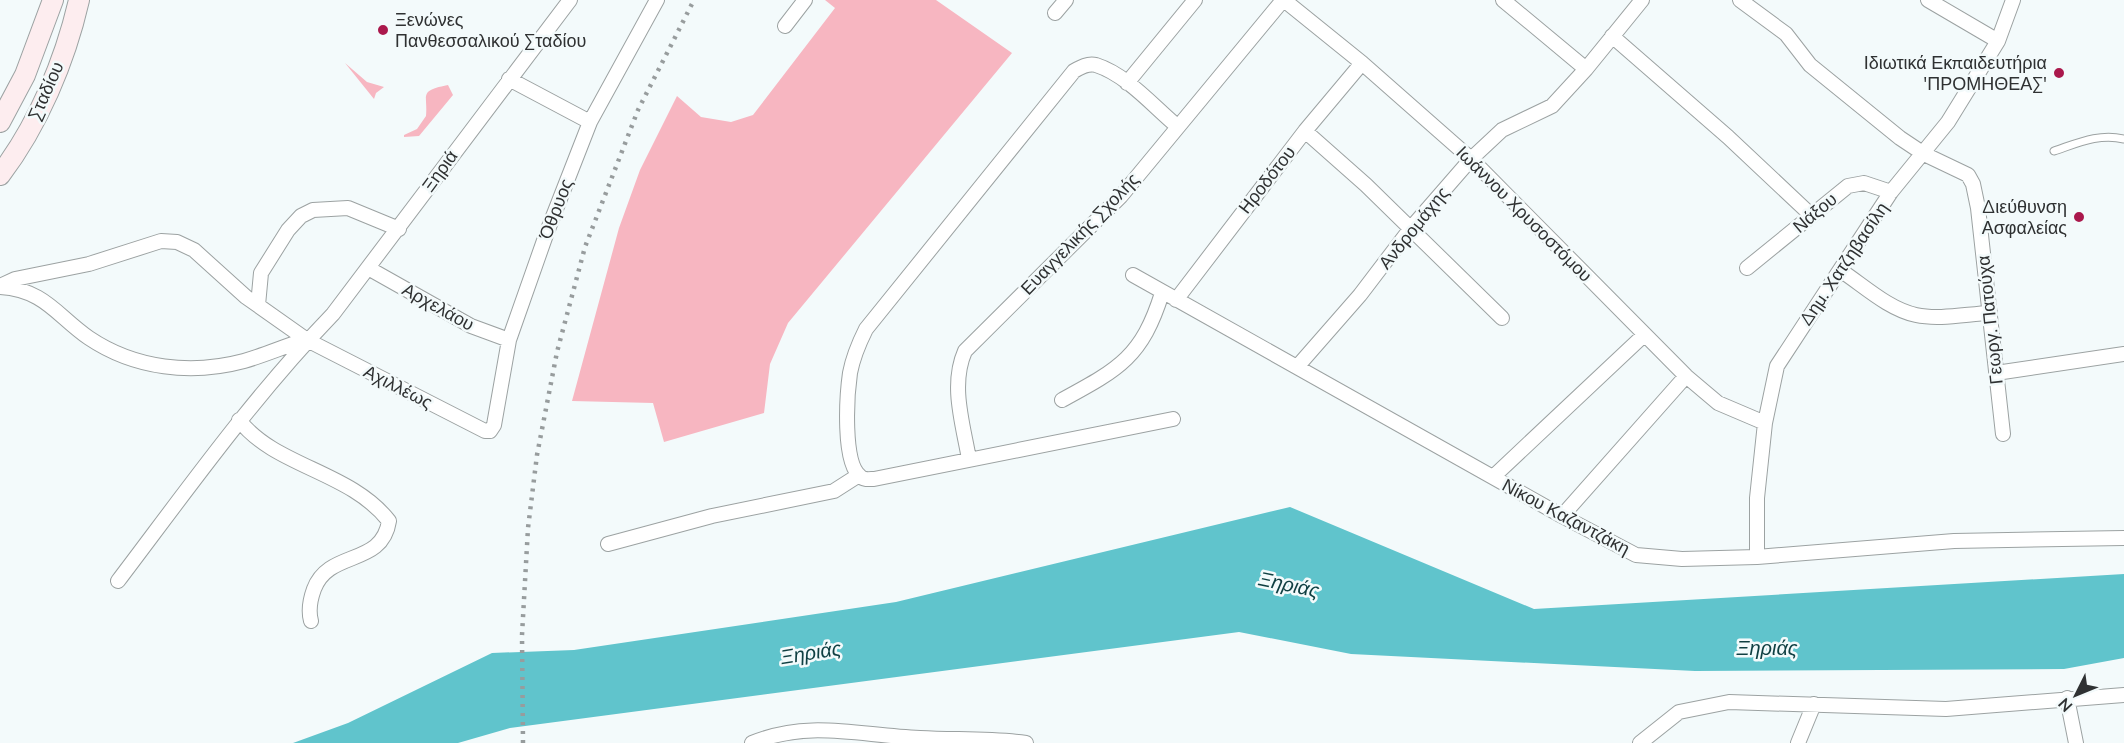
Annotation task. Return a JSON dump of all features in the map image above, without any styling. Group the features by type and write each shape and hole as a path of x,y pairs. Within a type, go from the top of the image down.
{"main road":[{"name":"Σταδίου","path":"0,122 25,75 53,0"},
{"name":"Σταδίου","path":"0,175 18,149 45,98 79,0"}],"street":[{"name":"Όθρυος","path":"490,431 494,425 509,340 522,298 590,122 657,0"},
{"path":"785,26 805,0"},
{"path":"1054,13 1066,0"},
{"path":"1127,83 1195,0"},
{"name":"Ιωάννου Χρυσοστόμου","path":"1283,0 1362,63 1472,159 1686,376 1718,403 1765,423"},
{"name":"Ευαγγελικής Σχολής","path":"969,459 958,398 961,361 965,351 1121,196 1283,0"},
{"path":"1503,0 1586,69"},
{"name":"Ανδρομάχης","path":"1297,367 1360,295 1411,228 1472,159 1502,130 1552,106 1586,69 1642,0"},
{"name":"Γεωργ. Πατούχα","path":"1740,0 1785,34 1810,65 1900,138 1924,154 1965,172 1973,184 2003,434"},
{"path":"1928,0 1998,41"},
{"name":"Δημ. Χατζηβασίλη","path":"1757,557 1756,514 1765,423 1779,362 1891,192 1948,122 1998,41 2013,0"},
{"name":"Ξηριά","path":"118,581 238,420 307,340 333,314 399,229 567,1"},
{"path":"1612,36 1728,137 1811,215"},
{"name":"Ηροδότου","path":"1176,300 1305,131 1362,63"},
{"path":"1173,419 874,479 863,479 859,476 850,458 848,446 849,385 854,357 866,329 1074,71 1083,66 1095,65 1127,83 1177,126"},
{"path":"509,79 590,122"},
{"path":"1305,131 1411,228 1502,318"},
{"name":"Νάξου","path":"1747,268 1844,188 1853,184 1869,184 1891,192"},
{"path":"258,305 261,273 281,239 301,216 313,210 348,208 399,229"},
{"name":"Αχιλλέως","path":"0,286 15,279 89,264 146,245 173,241 194,250 246,297 307,340 485,431 490,431"},
{"name":"Αρχελάου","path":"368,268 471,326 509,340"},
{"path":"1840,270 1892,305 1914,315 1927,317 1990,313"},
{"name":"Νίκου Καζαντζάκη","path":"1133,275 1562,516 1636,555 1682,558 1757,557 1954,541 2124,538"},
{"path":"0,286 34,293 90,338 130,358 159,367 191,369 241,362 307,340"},
{"path":"1062,399 1112,372 1125,362 1148,333 1162,293"},
{"path":"1493,477 1644,335"},
{"path":"1996,373 2124,354"},
{"path":"1562,516 1686,376"},
{"path":"238,420 264,445 307,464 363,495 389,521 384,539 375,549 340,563 318,577 311,598 312,621"},
{"path":"608,544 712,516 834,491 859,476"},
{"path":"1640,743 1670,717 1700,706 1743,702 1946,709 2124,695"},
{"path":"2067,698 2076,743"},
{"path":"1798,743 1814,704"},
{"path":"752,743 779,733 818,729 918,738 994,739 1026,743"}],"lane":[{"path":"2055,151 2092,138 2113,136 2124,139"}],"shaded area":[{"path":"825,0 936,0 1012,53 788,323 770,364 764,413 664,442 653,403 572,401 619,228 640,170 677,96 701,117 731,122 753,115 835,8"},
{"path":"345,63 367,82 384,87 376,93 374,99"},
{"path":"448,85 453,95 419,136 404,137 417,129 426,116 426,94 432,89"}],"water":[{"name":"Ξηριάς","path":"1290,507 1534,609 2124,574 2124,658 2064,669 1695,671 1351,654 1239,632 510,728 458,743 293,743 348,723 492,653 574,650 896,602"}],"railway":[{"path":"523,743 522,635 528,528 537,455 557,352 585,247 638,110 694,0"}],"place":[{"name":"Ξενώνες Πανθεσσαλικού Σταδίου","path":"383,30"},
{"name":"Ιδιωτικά Εκπαιδευτήρια 'ΠΡΟΜΗΘΕΑΣ'","path":"2059,73"},
{"name":"Διεύθυνση Ασφαλείας","path":"2079,217"}]}
